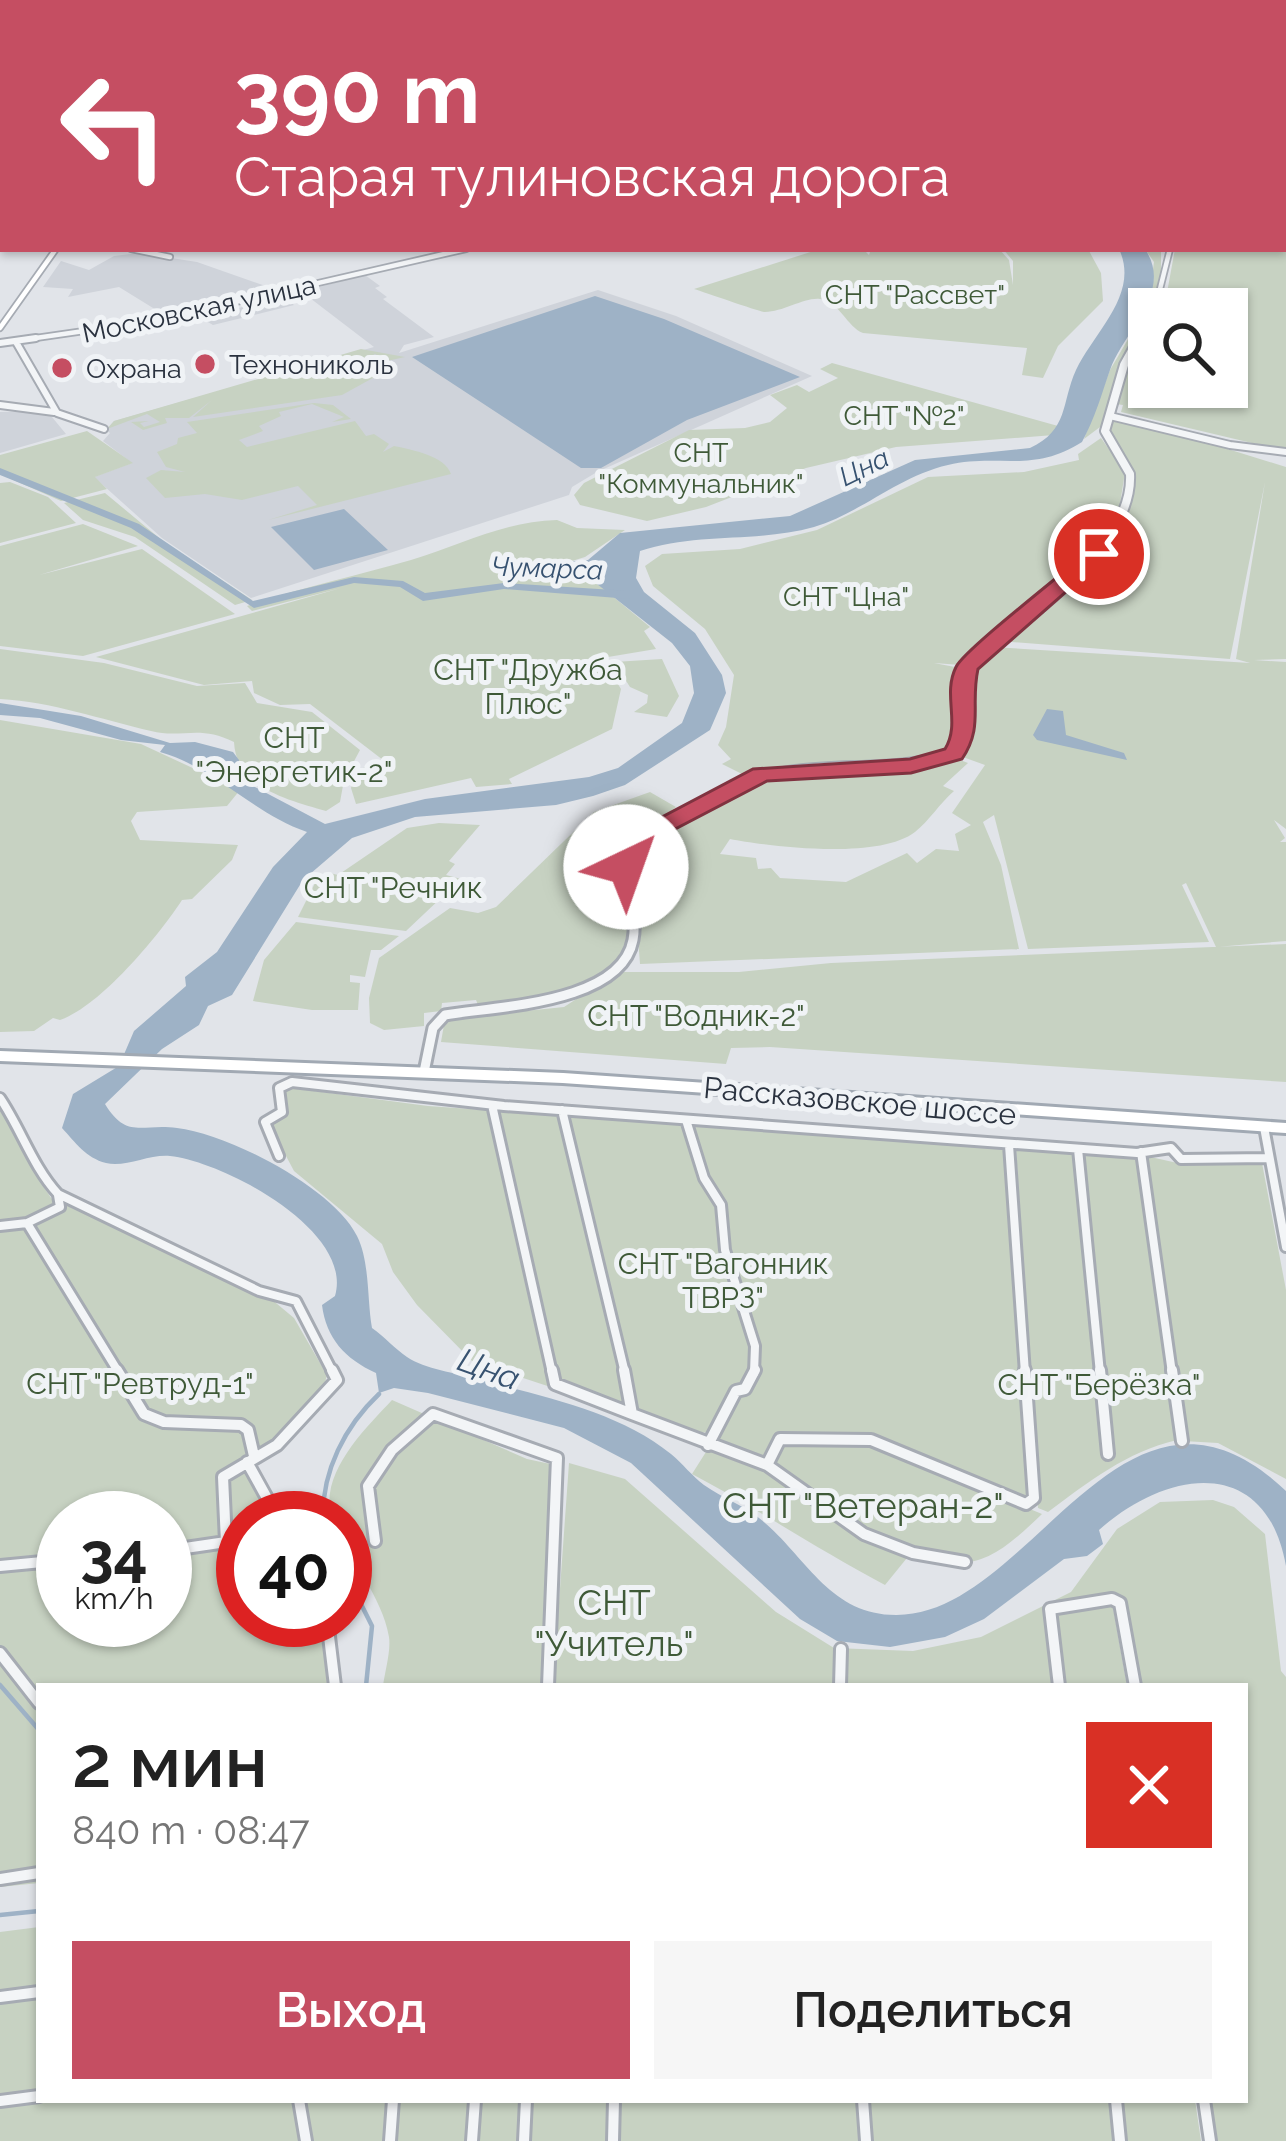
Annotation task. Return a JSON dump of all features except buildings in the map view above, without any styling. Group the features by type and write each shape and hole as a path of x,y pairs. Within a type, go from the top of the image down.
{"main road":[{"path":"0,328 54,252"},
{"name":"Рассказовское шоссе","path":"0,1056 429,1072 1286,1125"},
{"name":"Рассказовское шоссе","path":"429,1072 590,1074 1286,1125"}],"street":[{"path":"146,252 170,257"},
{"name":"Московская улица","path":"0,343 167,318 453,252"},
{"path":"1160,288 1169,252"},
{"path":"16,341 56,412"},
{"path":"429,1072 433,1028 441,1017 563,998 623,959 633,939 628,856 676,818 762,774 922,765 958,751 966,734 962,692 967,667 1088,565 1123,506 1130,474 1105,435 1128,358"},
{"path":"0,405 56,412 104,429"},
{"path":"1110,416 1142,418 1233,446 1267,445 1286,452"},
{"path":"279,1156 265,1122 282,1112 279,1088 292,1082 492,1105 1010,1145 1141,1152 1177,1149 1181,1160 1269,1158"},
{"path":"0,1098 27,1138 40,1175 58,1194 259,1291 296,1301 337,1380 277,1445 224,1477 226,1543 192,1547"},
{"path":"492,1105 555,1384 800,1480 853,1528 916,1557 965,1562"},
{"path":"562,1110 622,1349 632,1414"},
{"path":"686,1120 704,1178 721,1205 725,1250 757,1366 745,1389 736,1390 708,1445"},
{"path":"1264,1127 1286,1247"},
{"path":"767,1465 780,1439 871,1440 1021,1503 1033,1502 1010,1145"},
{"path":"1078,1149 1108,1454"},
{"path":"1141,1152 1182,1441"},
{"path":"0,1226 27,1223 60,1207 58,1194"},
{"path":"27,1223 144,1414 164,1422 241,1425 248,1430 251,1459 266,1491"},
{"path":"375,1541 368,1486 392,1450 433,1414 557,1458 548,1683"},
{"path":"0,1566 36,1563"},
{"path":"1059,1683 1050,1609 1063,1602 1112,1599 1120,1603 1135,1683"},
{"path":"330,1647 335,1683"},
{"path":"841,1683 842,1649"},
{"path":"0,1653 36,1698"},
{"path":"0,1880 36,1874"},
{"path":"0,1997 36,1992"},
{"path":"0,2101 36,2096"},
{"path":"300,2103 306,2141"},
{"path":"390,2141 393,2103"},
{"path":"472,2141 475,2103"},
{"path":"524,2141 526,2103"},
{"path":"613,2141 614,2103"},
{"path":"863,2103 866,2141"},
{"path":"1116,2103 1120,2141"},
{"path":"1204,2103 1210,2141"}],"shaded area":[{"path":"139,253 197,262 277,290 166,316 119,287 68,297 73,289 43,287 61,261 89,270 114,256"},
{"path":"365,275 380,286 375,288 387,297 383,299 434,337 404,345 399,353 598,290 676,316 812,376 597,472 572,487 569,495 251,598 162,538 94,477 132,463 103,441 110,433 106,430 114,421 374,347 306,295 288,300 294,305 213,325 201,318"},
{"path":"47,411 66,434 0,453 0,412"}],"green space":[{"name":"СНТ \"Рассвет\"","path":"811,252 1002,252 1009,260 1013,285 1013,261 1006,252 1090,252 1101,273 1103,301 1058,346 1043,378 1022,375 1027,348 863,333 820,299 765,312 694,289"},
{"path":"1147,252 1161,252 1160,288 1150,288 1154,262"},
{"path":"1174,252 1286,252 1286,451 1121,412 1123,405 1116,404 1127,369 1128,408 1248,408 1248,288 1168,288"},
{"path":"1128,339 1104,424 1084,439 1110,370"},
{"path":"361,349 405,357 387,361 375,354 348,368 327,368 332,378 383,363 391,368 342,395 193,417 212,400 189,418 165,418 167,423 143,430 131,422 149,421 140,423 144,427 160,422 147,414 107,429 114,421"},
{"name":"СНТ \"Коммунальник\"","path":"832,363 1058,426 1054,435 896,447 806,468 706,507 647,521 580,505 574,495 584,483 689,430 770,422 787,408 770,395 797,385 809,392 838,378 820,369"},
{"path":"314,403 333,405 351,419 332,422 344,417 312,404 279,412 281,416 259,426 263,431 239,440 247,447 355,421 366,436 374,434 389,444 383,452 394,446 419,452 435,458 451,474 268,520 317,505 298,486 242,500 205,494 165,498 146,478 161,470 185,472 166,467 157,452 177,444 178,438 197,433 187,422"},
{"path":"1114,419 1131,419 1286,467 1286,659 1254,660 1286,662 1286,829 1274,820 1285,838 1280,842 1286,842 1286,941 1216,947 1186,883 1182,885 1209,942 1028,949 994,815 983,822 1001,865 1019,949 640,964 632,858 656,834 766,777 920,771 955,758 968,763 943,786 954,791 920,828 898,841 824,849 730,839 720,854 756,858 758,869 771,868 780,878 846,882 907,853 917,863 936,849 959,851 955,834 971,825 952,813 985,765 960,756 970,739 968,675 992,647 1250,663 1236,659 1265,482 1230,659 1000,641 1105,552 1134,477 1108,435"},
{"path":"87,431 133,463 95,477 107,489 61,501 0,474 0,455"},
{"name":"СНТ \"Цна\"","path":"1101,438 1125,472 1120,504 1094,552 1048,541 1091,557 961,665 934,663 960,668 958,741 950,751 910,763 776,768 742,774 722,764 731,759 718,745 726,727 734,675 705,629 653,586 645,566 662,554 740,549 817,530 928,477 1024,472 1079,460 1078,454"},
{"path":"10,482 48,497 76,523 0,543 0,483"},
{"path":"105,493 164,542 252,600 235,605 135,537 83,520 64,503"},
{"name":"СНТ \"Дружба Плюс\"","path":"557,520 577,528 625,530 585,557 559,565 599,585 650,627 644,631 656,649 602,658 621,689 612,729 509,779 512,784 476,787 471,778 356,804 351,788 356,771 383,760 310,704 280,705 254,693 252,681 204,685 96,657 341,588 252,611 247,606 501,529"},
{"path":"83,524 138,546 39,575 142,549 235,614 83,656 0,646 0,546"},
{"name":"СНТ \"Энергетик-2\"","path":"0,649 104,663 197,686 245,683 257,703 312,712 360,750 344,780 340,802 326,811 254,781 237,758 234,742 222,737 162,733 57,707 0,699"},
{"path":"662,659 679,696 667,717 634,712 647,703 648,695 630,687 614,662"},
{"path":"0,720 141,744 240,790 227,806 137,812 131,821 140,840 238,845 232,860 192,899 182,900 111,985 76,1012 60,1020 53,1018 34,1031 0,1032"},
{"name":"СНТ \"Речник","path":"650,792 676,807 624,848 621,879 627,932 622,952 609,968 591,980 544,995 478,1005 476,1000 442,1003 441,1011 424,1013 424,1026 384,1030 370,1023 369,998 379,958 450,908 478,913 496,907 594,812"},
{"name":"СНТ \"Речник","path":"439,823 480,825 449,861 455,864 446,875 461,879 406,931 298,917 316,881 326,872 338,875 407,828"},
{"name":"СНТ \"Речник","path":"296,922 399,936 381,950 371,950 365,977 350,975 350,982 360,983 358,1010 312,1010 253,1001 264,960"},
{"name":"СНТ \"Водник-2\"","path":"1286,944 1286,1082 770,1047 731,1048 726,1064 441,1042 445,1019 564,1007 618,972 739,972 831,963"},
{"name":"СНТ \"Вагонник ТВРЗ\"","path":"284,1087 428,1106 1004,1146 1029,1498 870,1437 769,1439 869,1442 1042,1514 1012,1541 983,1558 951,1563 911,1553 885,1585 692,1474 718,1433 687,1432 472,1361 417,1305 393,1272 382,1244 294,1171 268,1122 284,1118"},
{"name":"СНТ \"Ревтруд-1\"","path":"0,1096 27,1139 45,1189 58,1208 75,1201 264,1293 294,1318 327,1375 306,1416 284,1439 245,1466 256,1491 216,1491 216,1647 325,1647 327,1683 36,1683 36,1883 0,1887"},
{"name":"СНТ \"Берёзка\"","path":"1016,1148 1140,1156 1177,1440 1125,1460 1048,1512 1038,1508"},
{"path":"1146,1156 1182,1164 1262,1163 1286,1290 1286,1479 1218,1443 1183,1441"},
{"path":"392,1400 527,1459 555,1465 542,1683 383,1683 389,1643 372,1592 372,1491 331,1491 347,1453"},
{"name":"СНТ \"Учитель\"","path":"569,1463 625,1479 776,1612 834,1648 913,1651 981,1637 1071,1592 1117,1529 1160,1502 1213,1500 1234,1507 1265,1534 1281,1671 1286,1677 1286,2141 1216,2141 1210,2103 1248,2103 1248,1683 1138,1683 1122,1602 1112,1602 1126,1683 553,1683"},
{"path":"36,1927 36,2103 294,2103 300,2141 0,2141 0,1932"},
{"path":"303,2103 519,2103 517,2141 309,2141"},
{"path":"531,2103 857,2103 859,2141 529,2141"},
{"path":"870,2103 1195,2103 1201,2141 872,2141"}],"water":[{"path":"1120,252 1146,252 1152,288 1128,288 1128,337 1082,442 1031,460 966,462 930,470 814,527 683,541 640,551 636,578 644,592 695,633 722,675 726,693 710,730 625,785 593,796 556,805 415,817 352,838 303,880 232,995 208,1006 199,1025 162,1049 105,1104 128,1126 199,1132 250,1152 303,1182 345,1218 357,1236 372,1328 407,1357 578,1407 650,1439 704,1485 759,1518 835,1594 872,1612 896,1615 945,1604 991,1574 1081,1495 1127,1462 1175,1445 1228,1452 1286,1491 1286,1566 1275,1530 1258,1505 1236,1489 1211,1483 1183,1485 1126,1509 1099,1530 1103,1544 1087,1556 1064,1559 984,1619 945,1637 890,1647 837,1641 800,1619 631,1463 564,1428 428,1393 394,1388 379,1393 376,1373 346,1354 328,1328 322,1305 335,1296 336,1272 325,1248 280,1204 194,1161 162,1156 121,1164 99,1161 62,1128 73,1094 119,1066 134,1031 186,986 185,977 217,952 273,867 307,832 199,769 160,752 165,745 121,740 40,718 0,715 0,703 81,716 170,743 195,742 233,752 239,760 240,779 325,824 425,799 589,777 618,768 682,723 694,693 690,666 672,643 569,562 588,560 620,533 790,516 915,460 1030,448 1058,424 1076,370 1112,312 1124,281"},
{"path":"595,296 664,319 800,377 687,420 601,468 581,468 412,357"},
{"path":"344,509 388,550 314,570 271,527"},
{"path":"1047,709 1063,711 1066,735 1124,753 1127,760 1037,740 1033,735"}],"waterway":[{"name":"Чумарса","path":"0,471 135,526 248,600"},
{"name":"Чумарса","path":"254,604 354,580 403,584 423,597 504,586 630,595"},
{"path":"326,1491 338,1450 379,1394"},
{"path":"366,1683 370,1647"},
{"path":"0,1685 36,1727"},
{"path":"0,1915 36,1911"}],"place":[{"name":"Технониколь","path":"205,364"},
{"name":"Охрана","path":"62,368"}],"route":[{"path":"626,867 631,850 651,832 762,774 911,766 954,754 965,741 962,692 967,667 1099,554"}],"park label":[{"name":"СНТ \"№2\"","path":"904,415"},
{"name":"СНТ \"Ветеран-2\"","path":"863,1505"}],"water label":[{"name":"Цна","path":"864,467"},
{"name":"Цна","path":"489,1369"}]}
